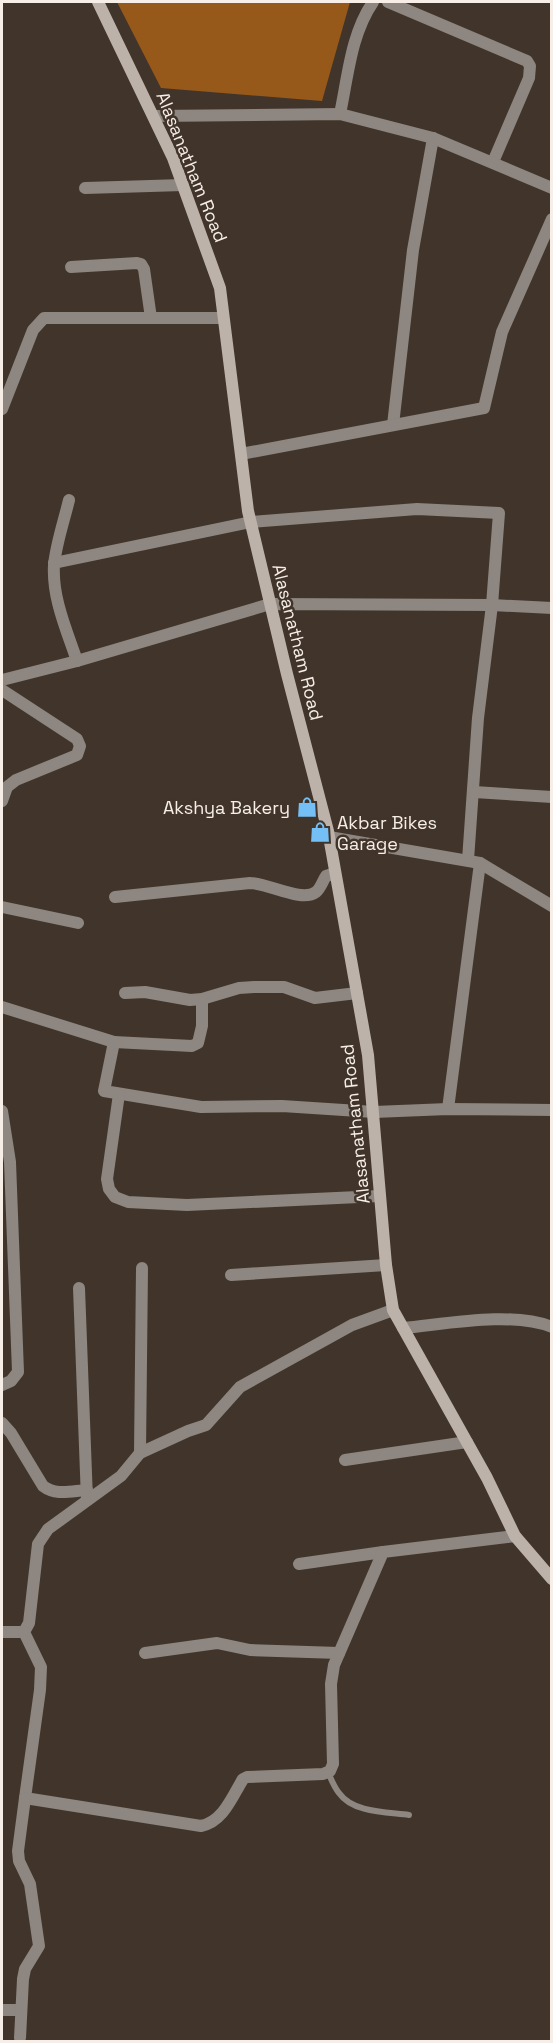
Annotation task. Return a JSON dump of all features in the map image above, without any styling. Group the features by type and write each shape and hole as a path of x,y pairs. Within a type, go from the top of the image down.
{"main road":[{"name":"Alasanatham Road","path":"98,2 154,116 183,185 220,288 251,522 329,837 368,1055 386,1265 393,1310"},
{"path":"393,1310 487,1478 515,1536 552,1579"}],"street":[{"path":"340,114 356,36 363,16 373,2"},
{"path":"388,2 527,61 530,66 529,78 493,162"},
{"path":"154,116 340,114 434,138 552,188"},
{"path":"393,425 413,250 434,138"},
{"path":"85,188 183,185"},
{"path":"241,454 484,408 502,332 552,219"},
{"path":"70,267 141,264 144,269 151,318"},
{"path":"2,409 33,330 44,318 224,318"},
{"path":"69,500 54,563 56,597 77,661"},
{"path":"54,563 251,522 417,509 499,513 492,605 478,718 474,792 474,861 448,1109"},
{"path":"2,680 77,661 270,604 492,605 552,608"},
{"path":"2,690 77,738 80,746 77,755 16,780 8,787 2,801"},
{"path":"474,792 552,797"},
{"path":"329,837 474,861 552,906"},
{"path":"115,897 250,883 270,886 298,896 308,895 318,890 326,876 335,873"},
{"path":"2,908 78,923"},
{"path":"125,993 145,992 190,1000 202,999 224,991 254,987 284,987 315,998 357,993"},
{"path":"2,1007 114,1042 192,1046 198,1043 202,1026 202,999"},
{"path":"114,1042 104,1091 201,1107 282,1106 374,1112 448,1109 552,1110"},
{"path":"119,1094 107,1179 109,1189 115,1197 128,1202 187,1204 380,1196"},
{"path":"2,1111 10,1162 18,1372 11,1381 2,1385"},
{"path":"231,1275 386,1265"},
{"path":"140,1453 142,1268"},
{"path":"79,1288 87,1495"},
{"path":"24,1632 29,1623 38,1544 48,1529 87,1495 122,1476 140,1453 206,1425 240,1387 352,1325 393,1310"},
{"path":"403,1328 506,1319 525,1320 552,1327"},
{"path":"2,1423 11,1433 43,1486 57,1493 87,1495"},
{"path":"345,1460 467,1442"},
{"path":"299,1564 515,1536"},
{"path":"25,1798 201,1826 209,1825 218,1819 243,1779 247,1777 328,1772 333,1764 331,1684 334,1665 383,1552"},
{"path":"2,1632 24,1632"},
{"path":"20,2038 22,1979 25,1969 39,1946 30,1884 19,1861 18,1851 40,1690 41,1667 24,1632"},
{"path":"145,1653 217,1643 250,1650 339,1653"},
{"path":"2,2010 21,2010"}],"lane":[{"path":"328,1772 339,1794 349,1803 362,1808 409,1815"}],"shaded area":[{"path":"117,2 350,2 322,101 161,88"}],"place":[{"name":"Akshya Bakery","path":"307,807"},
{"name":"Akbar Bikes Garage","path":"320,832"}]}
